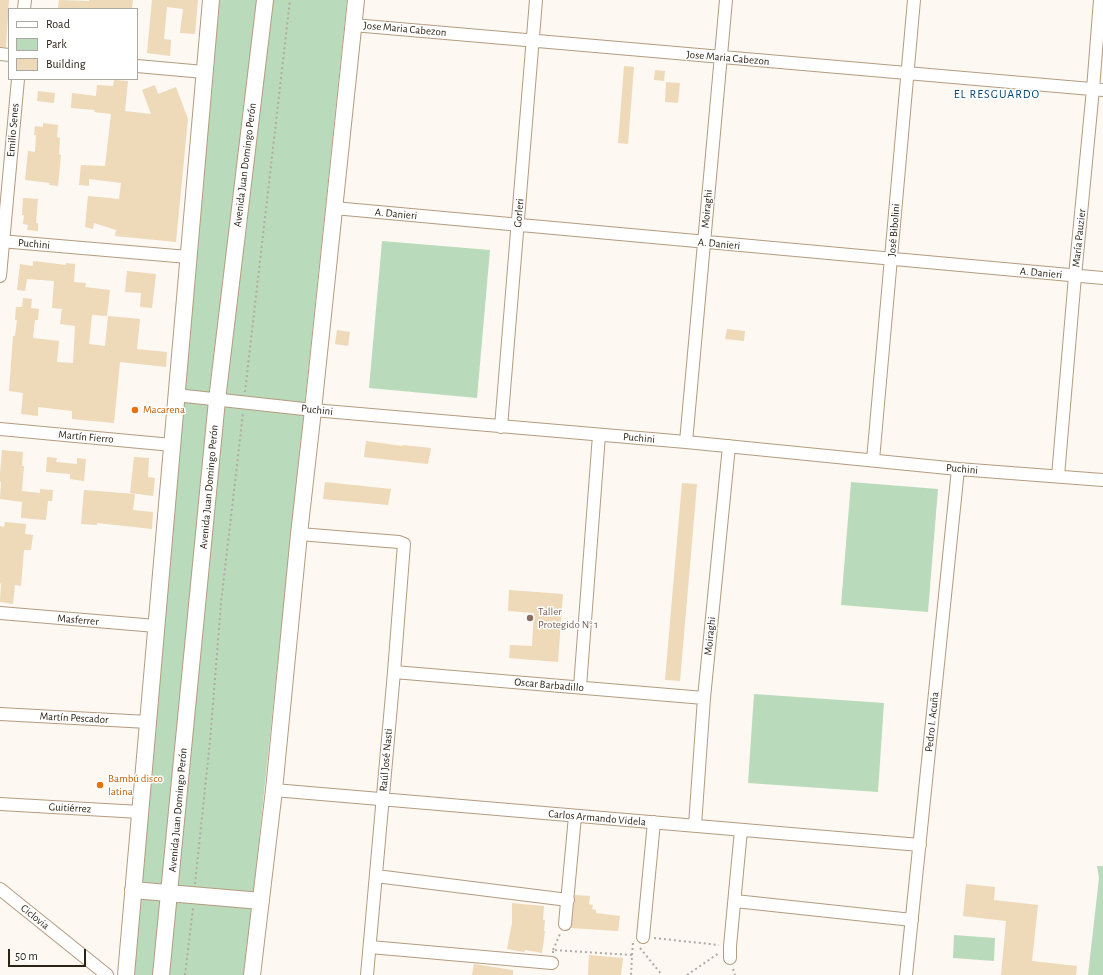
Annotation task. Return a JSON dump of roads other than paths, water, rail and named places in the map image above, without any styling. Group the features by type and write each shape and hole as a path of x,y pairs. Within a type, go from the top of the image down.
{"main road":[{"path":"126,975 210,0"},
{"name":"Avenida Juan Domingo Perón","path":"161,975 217,400 265,0"},
{"path":"252,975 274,790 299,534 356,0"},
{"path":"133,890 261,901"}],"street":[{"name":"Gorleri","path":"501,427 536,0"},
{"name":"Moiraghi","path":"686,442 726,0"},
{"name":"José Bibolini","path":"873,460 914,0"},
{"name":"María Pauzier","path":"1058,476 1075,276 1098,90 1100,0"},
{"name":"Jose Maria Cabezon","path":"353,25 1098,90"},
{"path":"138,66 204,72"},
{"name":"Emilio Senes","path":"0,276 18,80"},
{"name":"A. Danieri","path":"334,208 1103,278"},
{"name":"Puchini","path":"2,241 188,257"},
{"name":"Puchini","path":"176,395 313,410 686,442 958,469 1103,480"},
{"name":"Martín Fierro","path":"0,429 172,445"},
{"path":"580,687 599,435"},
{"name":"Moiraghi","path":"695,825 704,698 729,446"},
{"name":"Pedro I. Acuña","path":"906,975 958,469"},
{"name":"Raúl José Nasti","path":"299,534 399,542 404,544 367,975"},
{"name":"Masferrer","path":"0,613 156,626"},
{"name":"Oscar Barbadillo","path":"394,672 704,698"},
{"name":"Martín Pescador","path":"0,714 148,722"},
{"name":"Carlos Armando Videla","path":"274,790 920,845"},
{"name":"Guitiérrez","path":"0,804 140,812"},
{"path":"565,924 575,816"},
{"path":"643,937 654,822"},
{"path":"730,952 741,830"},
{"path":"376,876 568,900"},
{"name":"Ciclovia","path":"0,890 107,975"},
{"path":"735,900 912,920"},
{"path":"370,947 552,963"}],"place":[{"name":"Macarena","path":"135,410"},
{"name":"Taller Protegido N° 1","path":"530,618"},
{"name":"Bambú disco latina","path":"100,785"}],"district":[{"name":"EL RESGUARDO","path":"997,94"}]}
